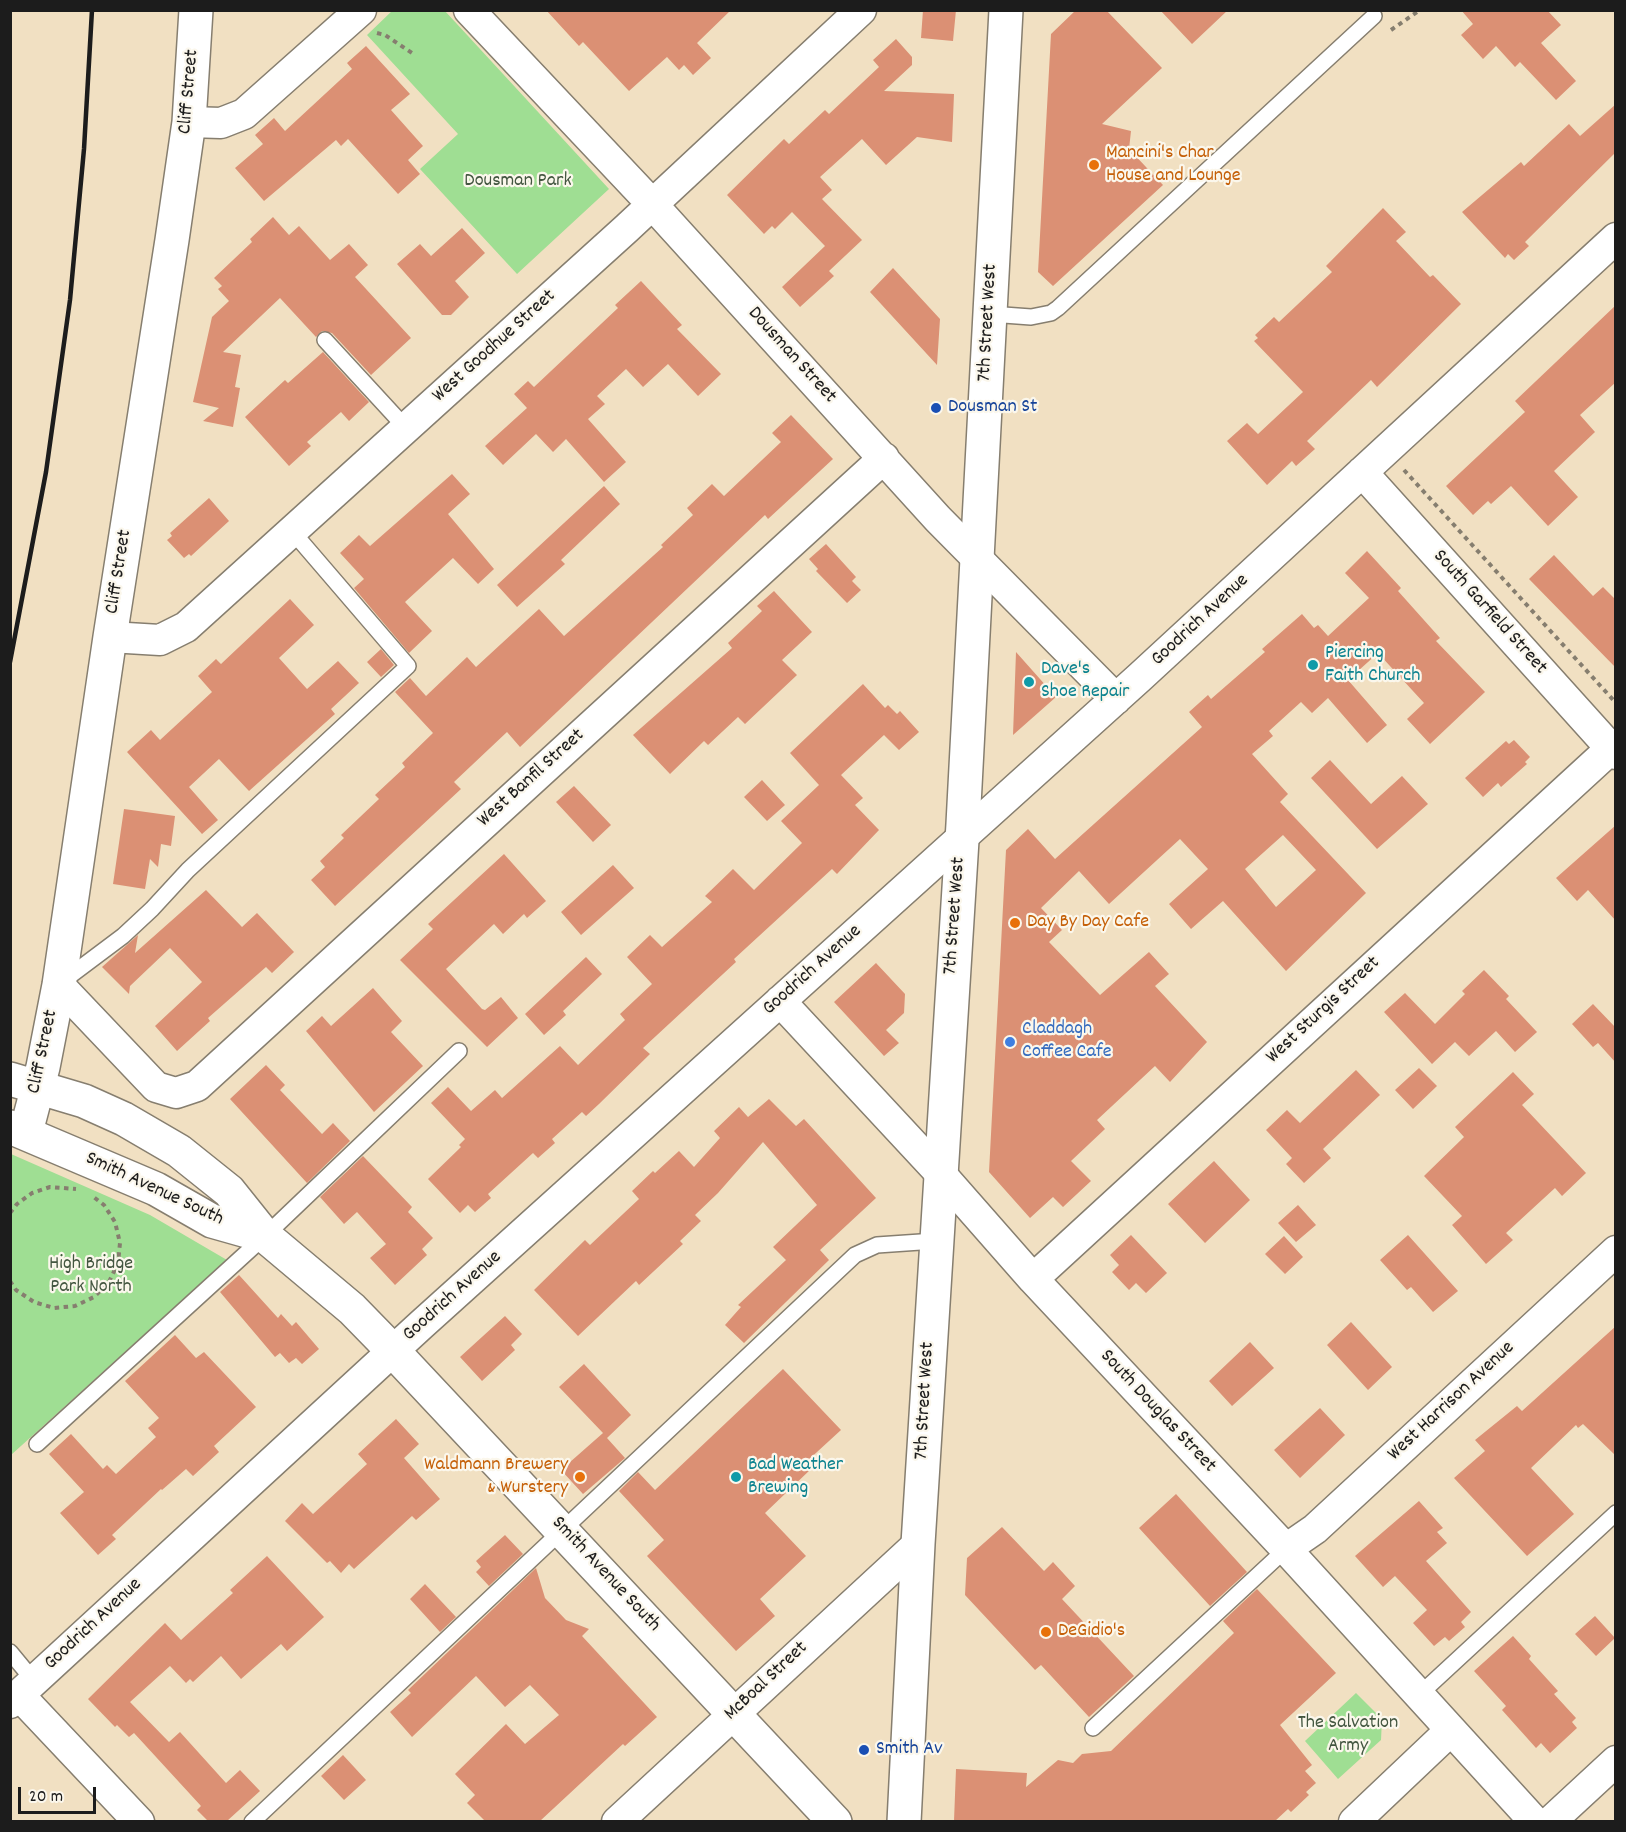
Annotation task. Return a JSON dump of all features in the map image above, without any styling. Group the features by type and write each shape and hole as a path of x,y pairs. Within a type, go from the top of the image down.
{"main road":[{"name":"Cliff Street","path":"18,1129 24,1083 58,985 189,122 196,10"},
{"name":"7th Street West","path":"904,1821 939,1172 962,836 1006,10"},
{"name":"Smith Avenue South","path":"24,1083 94,1106 179,1150 230,1191 265,1236 352,1309 393,1351 735,1712 835,1821"},
{"name":"Smith Avenue South","path":"18,1129 156,1189 212,1221 265,1236"}],"street":[{"name":"Dousman Street","path":"469,10 652,204 977,558 1116,699"},
{"name":"West Goodhue Street","path":"110,637 146,641 160,640 186,627 406,429 861,10"},
{"path":"189,122 221,123 244,114 368,22"},
{"name":"Goodrich Avenue","path":"21,1693 393,1351 1116,699 1616,238"},
{"name":"West Banfil Street","path":"58,985 156,1087 176,1093 196,1086 884,458"},
{"name":"South Garfield Street","path":"1362,472 1614,749"},
{"name":"West Sturgis Street","path":"1033,1279 1614,749"},
{"name":"South Douglas Street","path":"780,1001 939,1172 1033,1279 1286,1549 1535,1821"},
{"name":"West Harrison Avenue","path":"1286,1549 1315,1529 1616,1251"},
{"name":"McBoal Street","path":"617,1821 918,1544"},
{"path":"21,1693 139,1821"},
{"path":"1354,1821 1451,1730"},
{"path":"1550,1821 1616,1761"}],"lane":[{"path":"990,314 1031,317 1051,313 1058,308 1374,16"},
{"path":"325,340 406,429"},
{"path":"58,985 123,936 188,870 408,666 292,531"},
{"path":"37,1444 265,1236 459,1051"},
{"path":"252,1821 855,1254 877,1245 935,1240"},
{"path":"1419,1695 1616,1513"},
{"path":"1093,1728 1286,1549"},
{"path":"10,1653 21,1693"}],"path":[{"path":"1388,31 1420,10"},
{"path":"368,22 412,53"},
{"path":"1386,449 1616,703"},
{"path":"10,1213 17,1204 32,1193 50,1187 78,1190"},
{"path":"10,1281 16,1290 34,1302 54,1308 75,1306 94,1297 109,1282 118,1263 120,1243 115,1222 104,1205 87,1192"}],"green space":[{"name":"Dousman Park","path":"393,10 445,11 609,189 517,274 420,169 458,134 367,35"},
{"name":"High Bridge Park North","path":"11,1154 150,1215 227,1260 11,1455"},
{"name":"The Salvation Army","path":"1356,1693 1382,1719 1381,1740 1338,1779 1305,1741"}],"building":[{"path":"546,10 731,10 697,43 711,58 693,75 684,65 679,70 667,57 629,91 583,42 579,46"},
{"path":"923,10 956,10 953,41 921,38"},
{"name":"Mancini's Char House and Lounge","path":"1076,10 1106,10 1162,68 1102,124 1131,131 1129,149 1163,185 1053,286 1038,272 1051,34"},
{"path":"1160,10 1228,10 1192,44"},
{"path":"1461,10 1547,10 1561,25 1541,43 1576,81 1556,100 1520,62 1515,67 1496,46 1483,59 1461,35 1473,24"},
{"path":"896,39 912,57 912,65 884,91 954,94 952,142 917,137 886,165 862,139 820,177 832,190 822,199 862,240 829,271 834,276 800,307 782,287 825,246 792,212 775,229 772,226 764,234 727,195 784,139 789,144 825,110 829,114 879,67 873,60"},
{"path":"366,46 410,94 391,110 423,146 408,160 420,174 398,194 348,139 341,146 336,140 264,201 235,168 263,144 255,135 274,118 285,131 352,69 347,63"},
{"path":"1616,104 1616,152 1525,242 1529,246 1514,260 1508,254 1505,258 1462,212 1521,162 1524,166 1569,124 1580,136"},
{"path":"1383,208 1406,232 1396,241 1430,277 1433,275 1461,304 1377,387 1371,380 1307,441 1315,449 1296,466 1292,461 1267,485 1227,441 1247,423 1258,434 1303,392 1254,341 1258,338 1255,335 1274,317 1279,322 1332,272 1326,266"},
{"path":"273,217 289,235 299,226 330,260 349,244 368,265 355,277 411,338 371,375 332,333 322,331 316,337 280,298 223,352 241,355 235,387 240,388 233,427 203,421 219,408 193,402 212,317 229,301 218,289 222,286 214,278 252,242 250,239"},
{"path":"462,228 485,253 455,281 469,297 451,315 442,315 397,264 420,244 431,256"},
{"path":"893,268 940,319 937,365 870,292"},
{"path":"641,281 682,325 677,329 721,374 698,396 668,364 643,387 626,369 597,396 605,404 588,419 626,462 604,482 566,439 553,452 536,434 503,465 485,446 527,408 514,394 528,381 534,387 618,308 615,305"},
{"path":"1616,305 1616,382 1580,415 1595,432 1554,471 1578,497 1548,526 1511,486 1491,504 1488,501 1473,515 1446,486 1525,412 1515,401"},
{"path":"323,352 369,402 349,421 341,412 307,442 311,446 289,466 245,417 285,380 288,383"},
{"path":"791,415 833,459 768,519 765,515 520,747 507,732 454,782 461,789 335,906 311,880 325,867 320,861 344,838 341,835 379,799 375,795 405,767 402,763 433,733 395,692 410,678 426,696 467,657 476,667 539,609 564,636 663,547 661,545 693,515 687,508 712,484 724,496 781,442 772,433"},
{"path":"452,474 470,494 448,514 494,569 478,584 453,558 405,602 432,631 409,653 354,588 364,579 340,553 359,535 370,546"},
{"path":"604,486 620,504 561,560 565,564 517,607 497,585"},
{"path":"209,498 229,521 191,556 189,554 184,558 167,540 172,536 170,533"},
{"path":"826,544 856,577 852,581 861,590 847,603 816,571 818,569 809,559"},
{"path":"1367,551 1401,588 1398,591 1440,638 1436,641 1485,692 1430,744 1407,719 1424,703 1378,653 1348,680 1387,725 1367,743 1328,698 1312,713 1301,702 1269,731 1273,736 1252,754 1288,794 1280,802 1366,893 1286,971 1223,901 1191,929 1169,904 1208,869 1180,839 1109,904 1079,871 1041,908 1062,930 1049,942 1100,995 1149,952 1169,974 1155,986 1207,1042 1170,1082 1155,1066 1097,1120 1105,1129 1071,1161 1091,1181 1063,1207 1053,1197 1030,1218 989,1172 1006,850 1028,829 1055,859 1202,727 1189,712 1208,695 1211,699 1265,652 1262,649 1302,614 1314,628 1318,625 1328,636 1369,598 1345,573","holes":["1283,835 1316,870 1276,907 1245,869"]},
{"path":"1554,555 1593,596 1603,587 1616,600 1616,668 1529,579"},
{"path":"774,591 812,632 782,660 797,675 745,724 738,717 708,745 704,741 670,774 633,735 732,648 728,643 762,611 757,606"},
{"path":"290,599 314,625 279,658 307,689 338,661 359,683 331,709 335,714 249,791 219,759 189,787 218,820 202,834 127,752 151,730 160,740 212,692 198,676 216,659 221,664"},
{"path":"381,649 394,665 381,677 367,662"},
{"name":"Dave's Shoe Repair","path":"1016,652 1056,697 1013,735"},
{"path":"863,684 885,708 888,705 897,714 900,711 919,732 899,750 884,735 841,775 863,798 855,805 879,830 837,874 832,869 734,959 736,962 643,1048 650,1054 586,1116 582,1112 552,1139 555,1143 538,1158 533,1153 488,1194 491,1198 475,1212 468,1205 460,1213 428,1179 461,1147 459,1145 465,1139 431,1103 448,1087 471,1111 495,1090 502,1098 560,1046 578,1065 625,1020 620,1014 652,984 627,957 650,935 662,947 712,902 705,896 733,869 754,890 802,843 781,821 819,785 790,753"},
{"path":"1514,740 1530,757 1525,762 1527,764 1501,787 1498,783 1483,797 1465,778 1506,741 1509,744"},
{"path":"1330,760 1371,804 1402,776 1428,804 1377,849 1311,778"},
{"path":"762,780 785,805 767,821 744,797"},
{"path":"574,786 611,825 593,842 556,802"},
{"path":"124,809 175,816 171,846 161,844 158,867 150,859 145,889 113,884"},
{"path":"1616,825 1616,921 1588,890 1577,901 1556,878"},
{"path":"504,854 546,901 527,918 524,914 503,934 494,924 446,969 482,1009 485,1010 501,997 518,1018 487,1047 400,960 433,929 428,924"},
{"path":"613,865 634,888 581,935 561,912"},
{"path":"206,890 242,927 257,913 294,952 272,973 266,967 208,1018 210,1021 177,1051 155,1026 202,982 170,948 130,986 129,994 102,967 138,935 135,953"},
{"path":"586,957 602,974 563,1011 566,1015 544,1035 525,1014"},
{"path":"876,963 905,994 904,1013 886,1030 899,1043 884,1056 834,1002"},
{"path":"1484,970 1509,996 1506,999 1537,1032 1515,1052 1496,1031 1469,1056 1455,1042 1432,1064 1384,1012 1405,993 1435,1024 1465,994 1462,991"},
{"path":"373,988 402,1021 391,1032 423,1066 374,1112 306,1031 322,1016 331,1026"},
{"path":"1593,1004 1616,1028 1616,1063 1598,1043 1593,1047 1572,1024"},
{"path":"266,1065 285,1085 280,1090 322,1134 333,1123 350,1141 307,1183 230,1099"},
{"path":"1419,1068 1437,1086 1413,1109 1395,1090"},
{"path":"1356,1070 1380,1095 1323,1149 1331,1158 1304,1183 1286,1164 1292,1158 1266,1130 1287,1110 1300,1123"},
{"path":"1513,1072 1534,1094 1522,1105 1586,1173 1562,1196 1555,1188 1506,1233 1513,1240 1486,1264 1452,1225 1462,1216 1424,1176 1464,1137 1455,1127"},
{"path":"769,1099 796,1126 804,1119 876,1198 820,1250 829,1260 744,1343 725,1325 741,1307 738,1305 786,1260 773,1247 817,1205 763,1142 718,1193 695,1215 701,1221 680,1241 683,1244 639,1285 636,1281 578,1336 534,1290 585,1240 590,1245 639,1199 632,1191 653,1171 655,1173 679,1151 694,1167 720,1138 714,1131 739,1107 748,1117"},
{"path":"363,1156 412,1207 408,1212 433,1238 422,1249 427,1255 395,1285 370,1258 386,1244 357,1212 344,1224 320,1197"},
{"path":"1214,1161 1250,1200 1205,1243 1168,1204"},
{"path":"1298,1205 1316,1225 1296,1242 1278,1223"},
{"path":"1131,1235 1167,1273 1146,1293 1136,1283 1129,1290 1112,1272 1119,1265 1110,1255"},
{"path":"1408,1235 1458,1291 1433,1312 1411,1287 1407,1290 1380,1260"},
{"path":"1284,1236 1303,1257 1285,1274 1265,1254"},
{"path":"239,1275 278,1318 281,1314 292,1326 296,1322 319,1349 302,1364 296,1358 289,1363 280,1353 275,1357 220,1292"},
{"path":"505,1316 522,1334 511,1345 515,1350 482,1381 460,1357"},
{"path":"1351,1322 1392,1367 1368,1390 1327,1345"},
{"path":"1616,1326 1616,1456 1583,1424 1578,1428 1576,1425 1531,1468 1574,1514 1527,1556 1454,1478 1485,1451 1475,1440 1517,1406 1522,1411"},
{"path":"175,1335 196,1358 204,1352 256,1407 214,1446 219,1452 193,1476 186,1469 161,1489 112,1535 116,1539 98,1555 60,1513 84,1492 49,1454 71,1434 103,1469 107,1465 116,1474 156,1437 148,1428 159,1418 125,1381"},
{"path":"1250,1342 1274,1368 1232,1406 1209,1381"},
{"path":"584,1364 631,1415 607,1438 625,1458 583,1494 561,1470 603,1433 559,1387"},
{"name":"Bad Weather Brewing","path":"783,1369 841,1430 805,1463 811,1469 765,1513 806,1556 760,1599 775,1616 736,1651 647,1556 664,1540 619,1491 638,1472 655,1490"},
{"path":"1320,1408 1345,1435 1300,1478 1274,1450"},
{"path":"396,1419 419,1444 404,1458 440,1499 416,1520 412,1516 354,1569 349,1564 341,1573 330,1561 327,1563 285,1521 302,1503 313,1514 367,1464 358,1454"},
{"path":"1176,1494 1247,1572 1210,1606 1139,1528"},
{"path":"1419,1501 1443,1528 1437,1532 1447,1543 1426,1561 1471,1612 1461,1622 1465,1627 1449,1641 1445,1637 1434,1646 1413,1623 1427,1610 1395,1576 1383,1587 1355,1556"},
{"name":"DeGidio's","path":"1002,1527 1044,1571 1053,1562 1075,1586 1062,1599 1134,1676 1089,1717 1041,1665 1035,1670 965,1595 967,1558"},
{"path":"505,1535 523,1554 489,1586 476,1572 481,1567 476,1561"},
{"path":"267,1556 324,1617 287,1651 281,1644 241,1679 221,1656 193,1682 190,1679 186,1683 170,1666 130,1702 169,1742 180,1732 226,1783 240,1770 260,1791 227,1821 208,1821 197,1810 201,1806 134,1733 129,1737 117,1725 115,1727 88,1699 165,1623 181,1640 233,1593 230,1590"},
{"path":"536,1568 545,1598 566,1620 589,1629 582,1636 657,1717 625,1746 623,1744 540,1821 485,1821 467,1803 475,1795 455,1774 506,1724 525,1744 559,1715 530,1685 505,1707 476,1676 412,1737 390,1712 411,1693 408,1690"},
{"path":"425,1584 456,1617 440,1632 410,1599"},
{"path":"1257,1589 1336,1673 1280,1725 1312,1765 1305,1771 1316,1783 1306,1792 1309,1795 1291,1812 1288,1809 1275,1821 954,1821 956,1769 1027,1773 1026,1787 1058,1760 1073,1763 1082,1754 1111,1751 1234,1633 1223,1621"},
{"path":"1595,1616 1615,1638 1596,1656 1575,1634"},
{"path":"1513,1636 1531,1656 1529,1659 1558,1691 1554,1694 1576,1718 1572,1722 1577,1728 1550,1753 1541,1743 1536,1748 1502,1710 1506,1706 1474,1671"},
{"path":"343,1755 366,1780 344,1800 321,1776"}],"railway":[{"path":"10,662 46,472 70,300 84,149 92,10"}],"place":[{"name":"Mancini's Char House and Lounge","path":"1094,165"},
{"name":"Dousman St","path":"936,408"},
{"name":"Piercing Faith Church","path":"1313,665"},
{"name":"Dave's Shoe Repair","path":"1029,682"},
{"name":"Day By Day Cafe","path":"1015,923"},
{"name":"Claddagh Coffee Cafe","path":"1010,1042"},
{"name":"Waldmann Brewery & Wurstery","path":"580,1477"},
{"name":"Bad Weather Brewing","path":"736,1477"},
{"name":"DeGidio's","path":"1046,1632"},
{"name":"Smith Av","path":"864,1750"}]}
